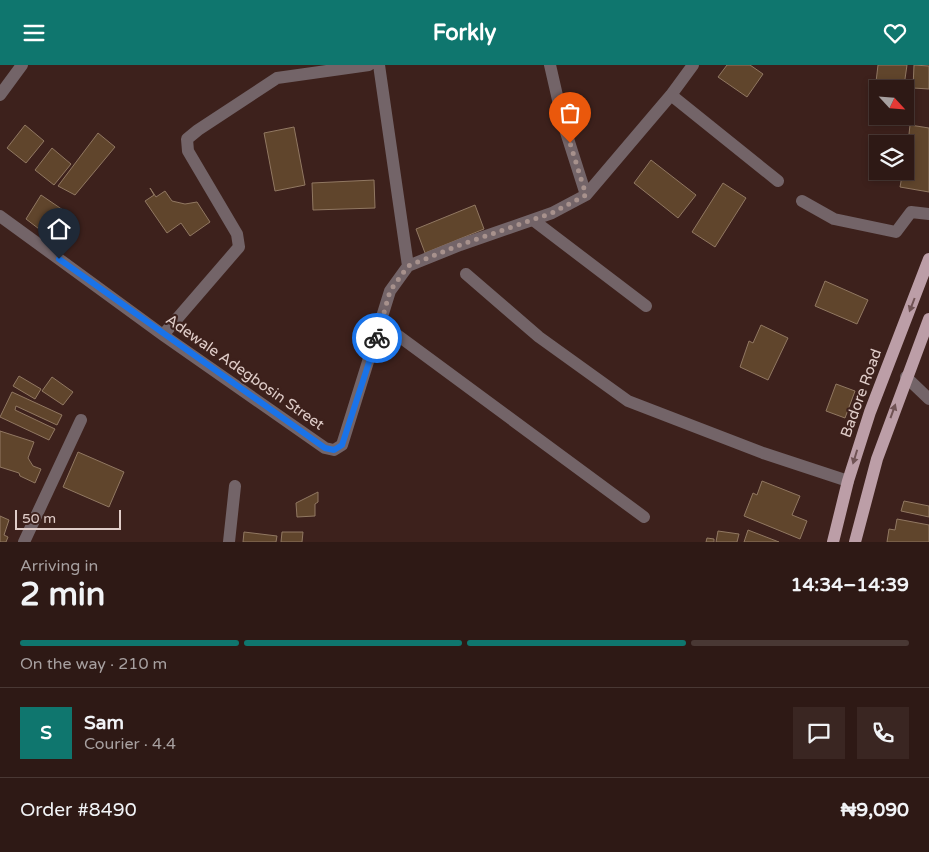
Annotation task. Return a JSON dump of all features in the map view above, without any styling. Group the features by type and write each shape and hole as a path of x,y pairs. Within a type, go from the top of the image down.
{"main road":[{"name":"Badore Road","path":"833,542 848,481 870,412 929,259"},
{"path":"855,542 877,459 929,319"}],"street":[{"path":"0,95 22,65"},
{"path":"163,335 239,247 237,234 188,151 188,139 198,130 277,78 369,65"},
{"path":"379,65 408,266 460,245 552,213 586,195 671,95 693,65"},
{"path":"550,65 564,126 586,195"},
{"path":"671,95 778,181"},
{"path":"802,201 834,219 896,232 911,212 929,214"},
{"name":"Adewale Adegbosin Street","path":"0,216 163,335 325,448 334,450 342,445 382,323 390,291 408,266"},
{"path":"533,220 646,306"},
{"path":"466,274 539,337 628,401 763,453 848,481"},
{"path":"382,323 644,517"},
{"path":"906,377 929,399"},
{"path":"24,542 81,420"},
{"path":"229,542 235,486"}],"building":[{"path":"727,65 750,65 763,74 747,97 718,77"},
{"path":"878,65 907,65 905,80 876,80"},
{"path":"914,65 929,66 929,89 914,88"},
{"path":"25,125 44,141 26,163 7,148"},
{"path":"910,125 929,128 929,192 900,187 901,180 914,180 914,135 909,135"},
{"path":"294,127 305,185 275,191 264,133"},
{"path":"98,133 115,147 75,195 58,186"},
{"path":"52,148 71,164 54,185 35,170"},
{"path":"651,160 696,195 678,218 634,183"},
{"path":"374,180 375,208 313,210 312,183"},
{"path":"723,183 746,198 715,247 692,232"},
{"path":"150,188 156,197 165,191 172,201 185,204 197,202 210,222 190,236 181,223 167,233 145,201 154,195"},
{"path":"41,195 63,210 43,232 26,219"},
{"path":"475,205 484,229 425,253 416,229"},
{"path":"825,281 868,300 857,324 815,306"},
{"path":"761,325 788,338 768,380 740,367 749,341 753,343"},
{"path":"19,376 41,389 35,399 13,386"},
{"path":"52,377 73,392 63,405 42,391"},
{"path":"836,384 855,391 845,418 826,411"},
{"path":"12,392 62,415 57,425 16,406 15,410 55,429 49,440 0,417"},
{"path":"0,431 34,442 28,458 33,466 41,469 35,483 20,476 19,473 0,467"},
{"path":"78,452 124,472 109,507 63,487"},
{"path":"762,481 800,496 792,515 807,521 800,539 744,516 753,493 757,495"},
{"path":"318,492 315,516 297,517 296,503"},
{"path":"904,501 929,506 929,517 901,511"},
{"path":"0,516 9,520 4,535 8,537 6,542 0,542"},
{"path":"897,519 929,525 929,542 887,542 889,529 895,530"},
{"path":"748,530 779,542 744,542"},
{"path":"718,531 739,534 737,542 716,542"},
{"path":"244,532 277,536 276,542 243,542"},
{"path":"282,532 303,532 302,542 281,542"},
{"path":"707,538 714,539 714,542 706,542"}],"way so far":[{"path":"377,338 390,291 408,266 460,245 552,213 586,195 570,143"}],"route":[{"path":"59,259 163,335 325,448 334,450 342,445 377,338"}]}
